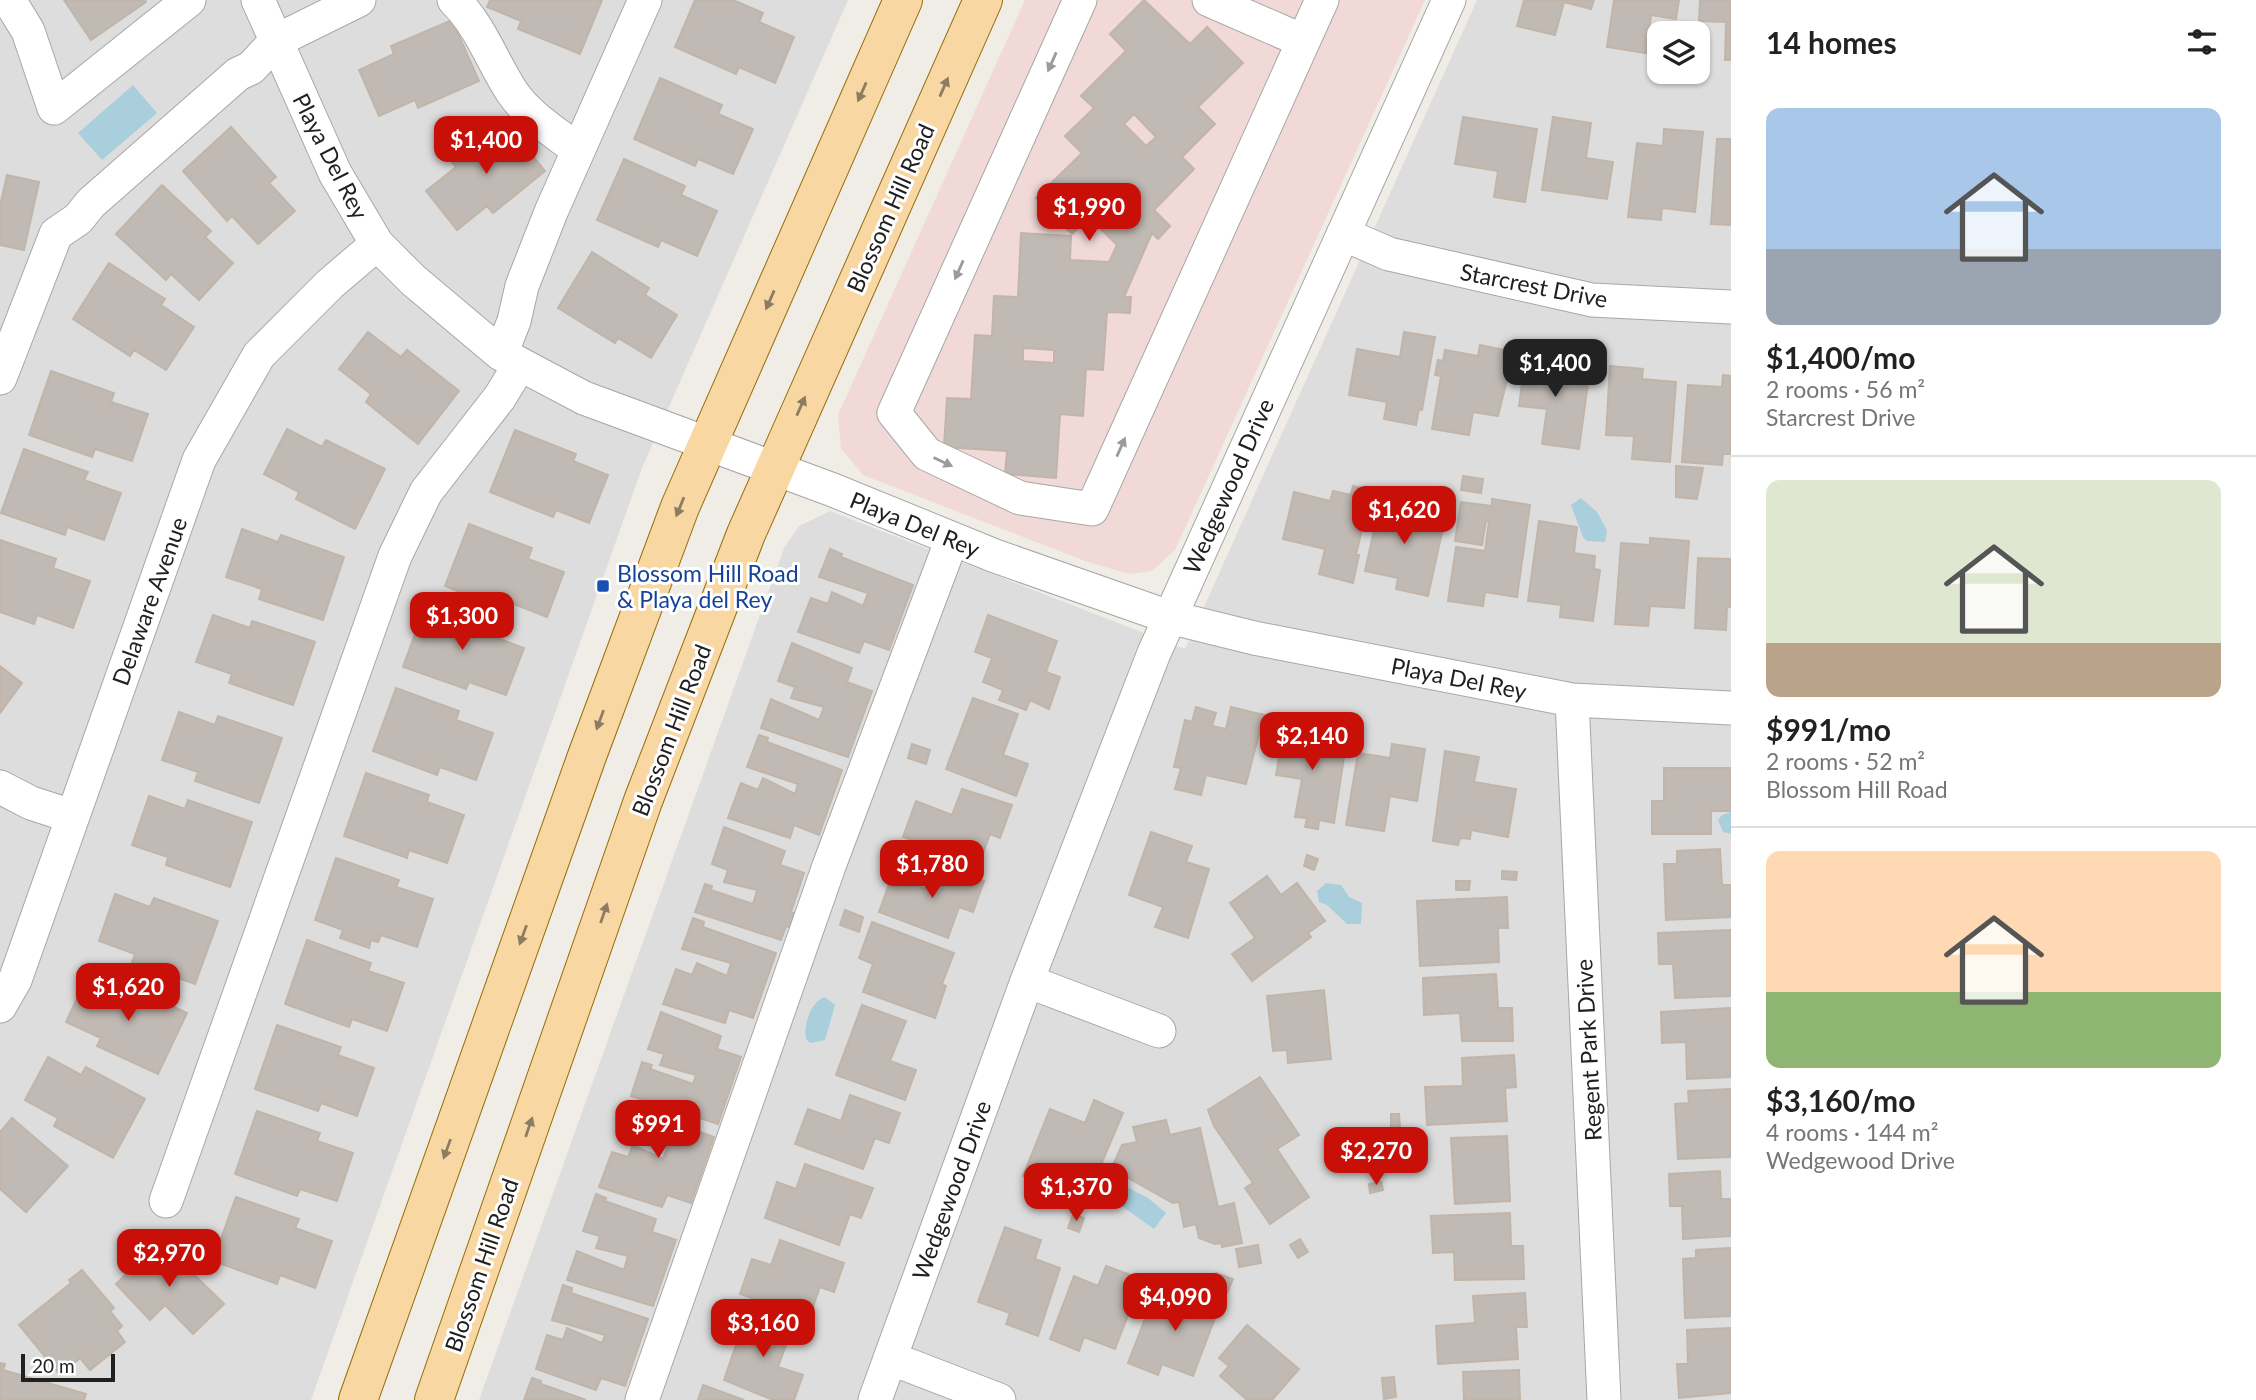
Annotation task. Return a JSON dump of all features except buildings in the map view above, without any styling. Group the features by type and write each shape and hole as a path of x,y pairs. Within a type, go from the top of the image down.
{"main road":[{"path":"358,1400 591,744 705,444 903,0"},
{"name":"Blossom Hill Road","path":"434,1400 643,801 772,468 983,0"}],"street":[{"path":"9,0 28,31 54,108 189,0"},
{"name":"Playa Del Rey","path":"258,0 335,173 377,244 413,280 510,359 584,398 952,539 1170,617 1254,638 1572,700 1731,708"},
{"path":"0,378 56,234 78,219 91,203 238,74 251,68 276,41 359,0"},
{"path":"454,0 482,40 513,94 528,110 578,150"},
{"path":"166,1201 395,556 426,492 500,397 510,359 514,321 522,286 578,150 645,0"},
{"path":"1080,0 894,413 927,454 1020,498 1092,509 1322,0"},
{"path":"1209,0 1303,41"},
{"name":"Wedgewood Drive","path":"875,1400 1027,981 1170,617 1449,0"},
{"name":"Starcrest Drive","path":"1343,234 1389,254 1591,300 1731,307"},
{"name":"Delaware Avenue","path":"0,1006 15,980 199,460 259,355 330,284 377,244"},
{"path":"642,1400 829,866 952,539"},
{"name":"Regent Park Drive","path":"1572,700 1604,1400"},
{"path":"0,787 31,803 71,816"},
{"path":"1027,981 1159,1031"},
{"path":"890,1358 999,1400"}],"shaded area":[{"path":"0,0 848,0 642,468 311,1400 0,1400"},
{"path":"1025,0 1425,0 1175,550 1152,571 1129,574 1085,561 863,475 841,449 838,415"},
{"path":"1477,0 1731,0 1731,1400 479,1400 784,548 799,526 830,511 1185,649"}],"water":[{"path":"133,85 157,113 102,160 78,133"},
{"path":"1581,498 1597,512 1607,530 1605,542 1587,541 1583,537 1571,505"},
{"path":"1731,812 1731,834 1723,832 1718,820 1722,815"},
{"path":"1326,883 1341,885 1349,897 1362,903 1361,924 1347,924 1327,905 1319,902 1317,891"},
{"path":"825,997 835,1005 825,1040 810,1043 805,1033 807,1021 812,1008"},
{"path":"1127,1187 1148,1198 1166,1213 1154,1229 1116,1202"}],"place":[{"name":"Blossom Hill Road & Playa del Rey","path":"603,586"}]}
